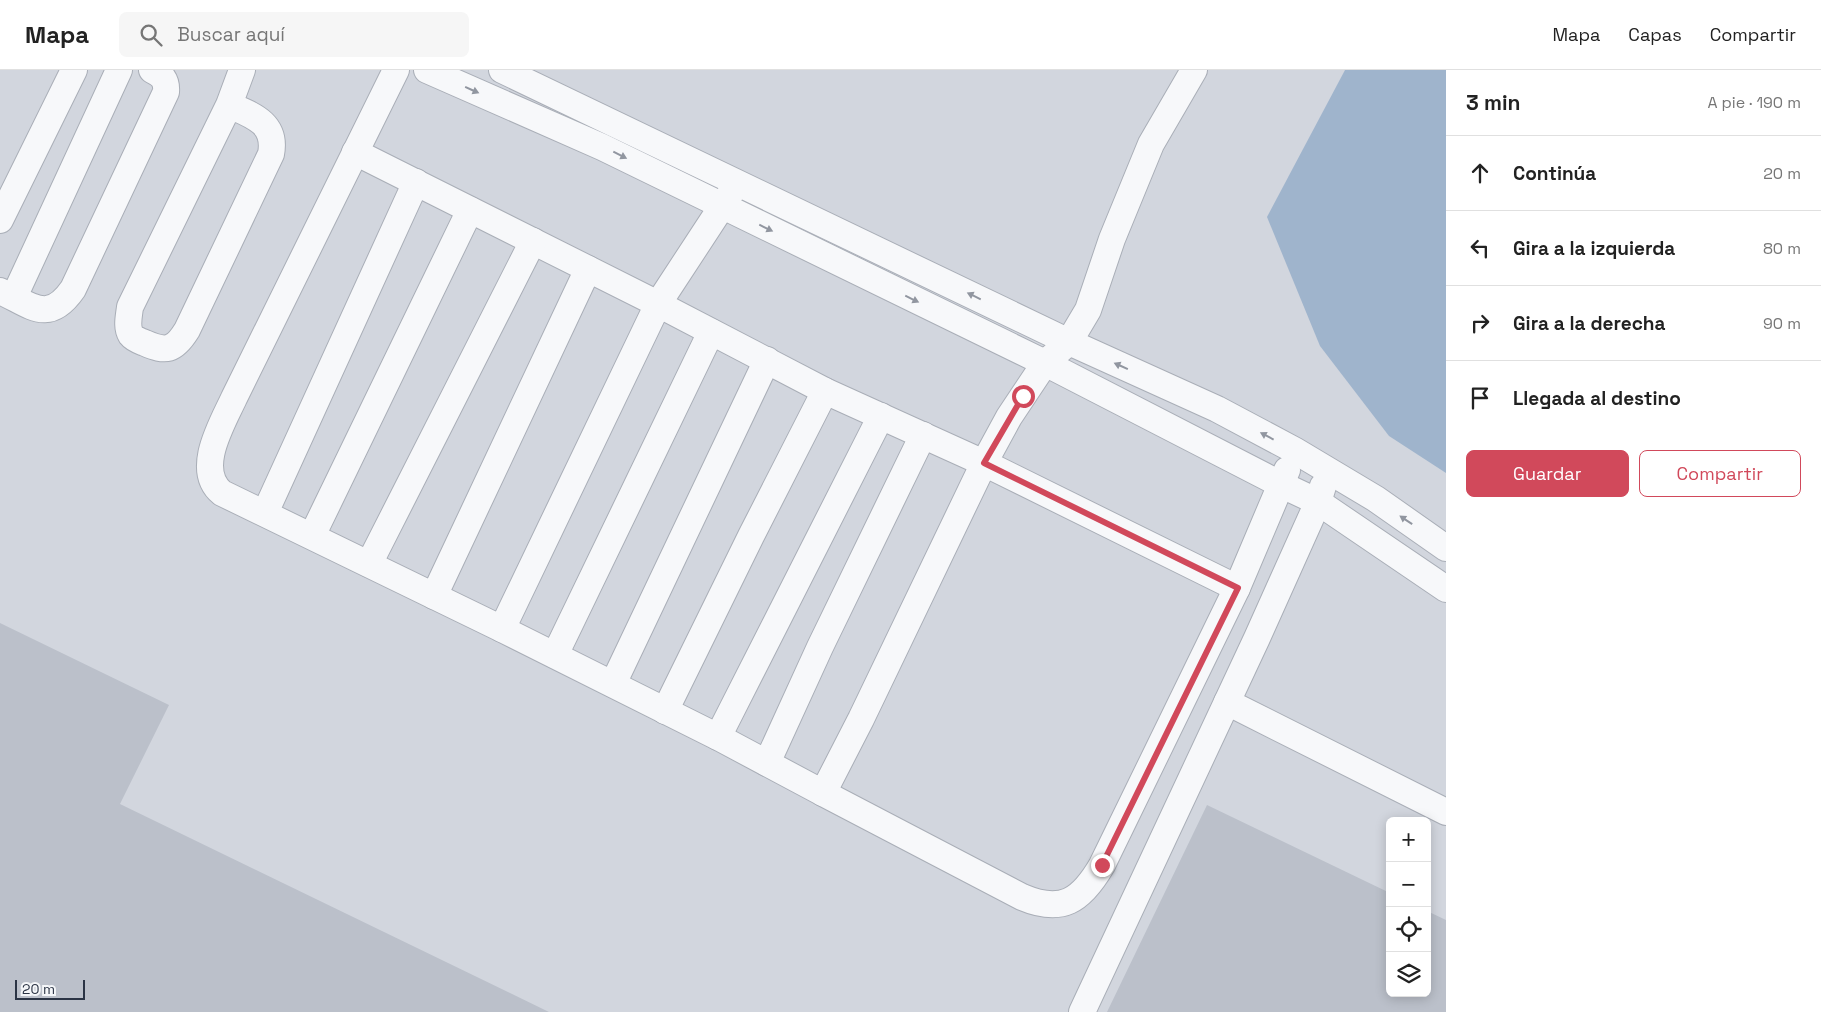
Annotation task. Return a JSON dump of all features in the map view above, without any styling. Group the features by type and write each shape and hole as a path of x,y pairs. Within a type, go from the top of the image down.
{"street":[{"path":"0,220 74,70"},
{"path":"119,70 7,294 32,308 47,309 57,306 64,302 73,289 166,92 162,75 152,70"},
{"path":"229,105 256,118 265,125 271,136 271,154 187,330 175,346 168,349 159,349 132,336 128,319 130,307 229,105 242,70"},
{"path":"396,70 215,438 210,465 214,485 222,493 718,736 823,793 1037,904 1062,904 1072,900 1082,893 1102,865 1238,588 1282,485 1294,450"},
{"path":"427,70 602,147 1045,363 1318,502 1446,589"},
{"path":"502,70 1069,342 1217,409 1294,450 1376,499 1446,548"},
{"path":"823,793 861,719 984,463 1009,417 1045,363 1069,342 1088,310 1112,239 1152,144 1194,70"},
{"path":"355,152 658,304 825,391 984,463 1238,588"},
{"path":"264,513 416,182"},
{"path":"502,629 658,304 738,182"},
{"path":"312,536 470,210"},
{"path":"369,564 533,241"},
{"path":"434,596 588,269"},
{"path":"555,655 711,332"},
{"path":"613,684 767,360"},
{"path":"665,711 825,391"},
{"path":"718,736 881,416"},
{"path":"767,763 820,647 923,435"},
{"path":"1082,1012 1318,502 1327,470"},
{"path":"1226,702 1446,812"}],"shaded area":[{"path":"0,70 1446,70 1446,1012 0,1012"}],"water":[{"path":"1345,70 1446,70 1446,473 1389,436 1320,346 1267,217"}],"building":[{"path":"0,623 169,705 120,804 549,1012 0,1012"},
{"path":"1207,805 1386,891 1386,997 1431,997 1431,913 1446,920 1446,1012 1107,1012"}],"route":[{"path":"1023,396 1009,417 984,463 1238,588 1102,865"}]}
